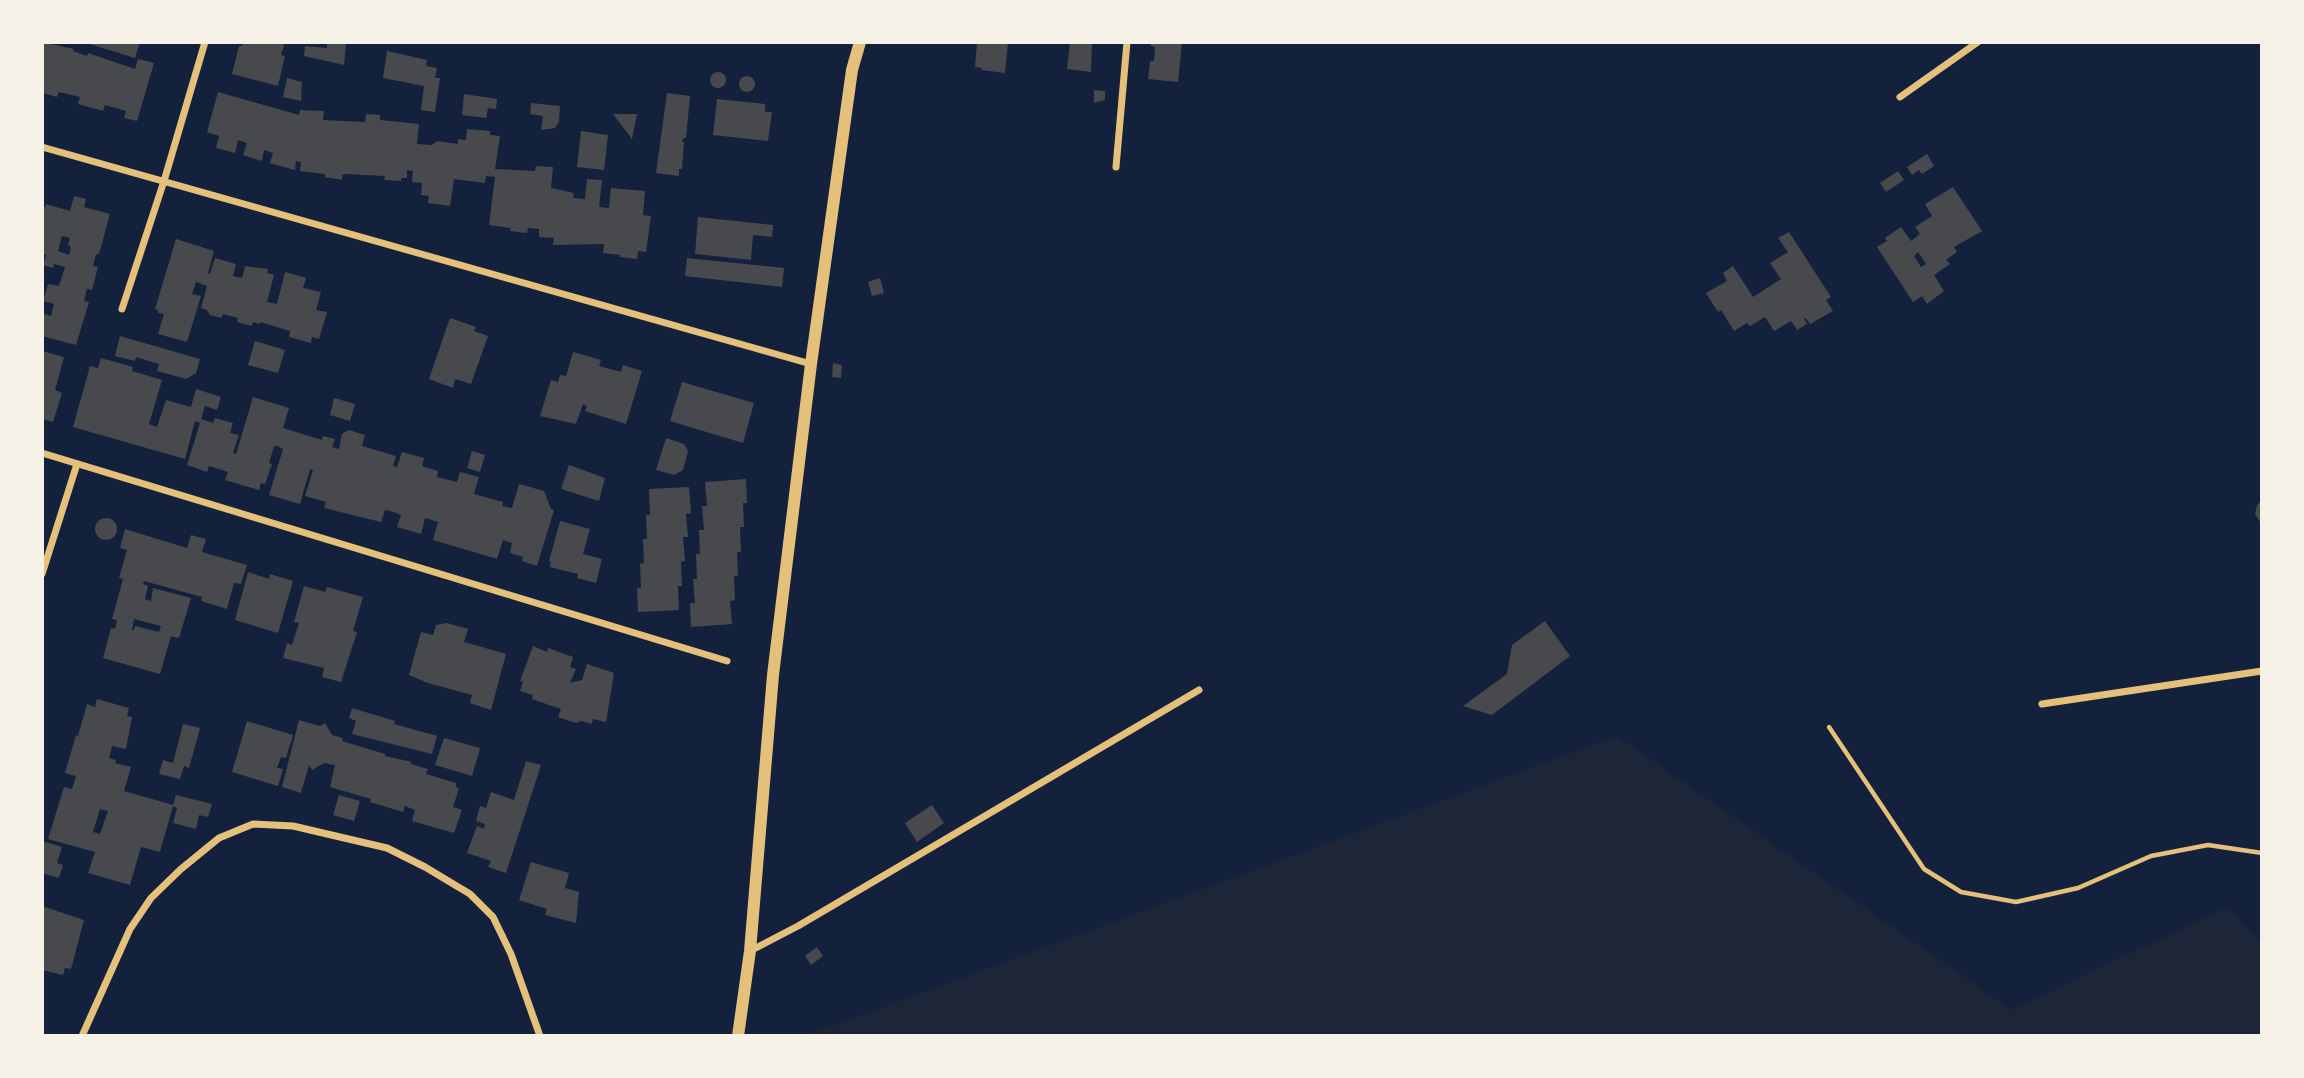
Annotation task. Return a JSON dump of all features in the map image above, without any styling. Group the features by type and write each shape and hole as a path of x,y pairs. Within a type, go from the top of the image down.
{"street":[{"path":"122,309 164,181 205,42"},
{"path":"738,1036 750,951 773,675 811,364 852,70 860,42"},
{"path":"1116,167 1127,42"},
{"path":"1900,97 1978,42"},
{"path":"42,147 811,364"},
{"path":"42,453 727,661"},
{"path":"42,574 77,464"},
{"path":"2042,704 2262,671"},
{"path":"750,951 798,926 1199,690"},
{"path":"82,1036 130,929 151,898 219,838 253,824 293,826 387,848 470,894 493,917 512,954 540,1036"}],"path":[{"path":"1829,727 1924,869 1961,892 2016,902 2078,888 2151,856 2208,845 2262,853"}],"shaded area":[{"path":"1617,736 2012,1010 2227,907 2262,944 2262,1036 805,1036"}],"building":[{"path":"42,42 74,49 73,51 87,56 88,53 135,69 138,59 154,63 137,121 124,118 126,111 105,105 103,111 78,104 80,97 59,92 57,97 42,93"},
{"path":"83,42 140,42 135,58"},
{"path":"243,42 285,42 281,55 285,56 278,86 232,74 239,46 242,46"},
{"path":"327,42 346,42 344,65 304,56 305,46 327,48"},
{"path":"977,42 1008,42 1005,73 975,67"},
{"path":"1070,42 1092,42 1091,72 1067,69"},
{"path":"1151,42 1182,42 1178,82 1148,79 1150,61 1154,61 1155,47 1151,46"},
{"path":"387,51 427,60 426,66 437,68 435,78 440,78 435,112 421,110 424,86 383,78"},
{"path":"715,72 721,72 726,80 724,86 715,88 710,83 710,77"},
{"path":"744,76 750,76 755,84 753,90 744,92 739,87 739,81"},
{"path":"287,78 302,82 301,101 283,97"},
{"path":"1094,90 1105,91 1105,100 1094,103"},
{"path":"218,92 299,115 300,110 324,111 323,120 365,122 366,114 380,115 380,120 419,124 417,144 432,145 437,141 458,144 458,139 466,140 467,129 490,131 490,135 500,136 495,169 535,171 536,166 553,167 551,188 574,193 573,198 585,199 587,179 602,180 599,207 609,208 611,188 645,191 643,215 651,216 646,252 638,251 637,259 620,257 603,253 604,244 553,245 554,238 539,237 539,229 528,228 527,233 489,225 495,177 486,176 485,183 454,179 450,206 428,203 429,196 421,195 422,183 412,182 413,171 407,170 407,178 401,178 401,181 384,180 385,176 346,174 342,175 342,180 325,177 325,174 300,171 301,162 296,161 295,170 270,163 273,153 264,150 262,161 243,155 247,143 238,140 235,153 216,148 219,136 207,132"},
{"path":"667,93 690,96 679,176 656,173"},
{"path":"464,94 497,99 496,109 488,108 486,118 462,115"},
{"path":"717,99 765,104 765,112 772,112 768,141 713,135"},
{"path":"531,103 560,106 559,122 555,128 541,130 543,116 530,114"},
{"path":"613,114 637,114 632,139"},
{"path":"581,131 608,135 604,170 577,167"},
{"path":"1927,154 1934,166 1922,174 1919,170 1912,175 1907,167"},
{"path":"1898,171 1904,180 1886,192 1880,183"},
{"path":"1953,187 1982,231 1954,247 1957,252 1946,260 1950,264 1934,275 1944,291 1927,304 1922,296 1913,302 1877,247 1901,227 1911,241 1920,234 1915,227 1932,216 1925,204","holes":["1918,252 1926,264 1921,267 1914,256"]},
{"path":"74,196 86,199 84,207 110,214 99,254 96,254 93,266 98,267 92,290 87,289 84,301 89,302 76,345 42,336 42,313 51,316 54,304 43,301 48,284 59,286 65,267 43,265 46,255 42,253 42,206 45,207 46,204 70,211","holes":["62,236 70,238 69,255 58,251"]},
{"path":"698,217 773,225 772,237 753,235 751,260 695,254"},
{"path":"1789,232 1831,297 1826,300 1833,311 1810,324 1804,319 1807,324 1797,330 1791,321 1774,331 1765,317 1734,331 1706,293 1727,281 1723,273 1733,266 1753,297 1781,279 1770,263 1788,252 1778,238"},
{"path":"176,239 214,251 208,273 210,274 215,258 236,264 233,276 242,278 245,266 268,269 267,273 274,275 267,302 277,304 285,272 306,278 303,288 321,292 316,310 327,312 319,339 312,337 311,343 289,337 290,331 260,322 253,322 252,326 223,314 221,318 210,315 207,310 201,308 207,286 196,282 192,294 201,296 187,342 158,334 164,314 155,309"},
{"path":"687,258 784,268 782,287 685,276"},
{"path":"880,278 884,293 872,296 868,282"},
{"path":"450,318 476,327 474,331 488,336 471,384 455,379 453,388 429,379"},
{"path":"120,336 200,359 196,373 186,379 157,371 159,364 136,357 135,361 115,356"},
{"path":"255,341 285,350 278,373 248,365"},
{"path":"42,351 64,357 55,390 62,393 53,422 42,419"},
{"path":"573,352 601,360 599,366 621,372 623,365 642,371 626,424 585,411 587,406 583,404 576,424 540,416 551,380 558,382 560,375 566,376"},
{"path":"101,358 133,367 132,371 162,380 149,424 157,427 166,400 191,407 196,389 221,397 217,410 205,406 201,419 213,423 215,418 233,423 230,433 239,435 233,453 236,454 253,397 289,408 283,428 322,440 323,436 335,439 332,447 339,449 342,434 349,430 365,435 362,446 396,456 393,466 397,467 402,452 424,458 422,466 438,471 437,477 457,482 460,472 479,477 474,494 503,502 502,506 512,508 519,484 544,491 551,509 554,510 537,566 510,553 512,543 503,540 497,559 433,540 438,522 425,518 421,534 397,527 401,515 394,512 385,510 381,522 324,508 326,502 305,496 313,470 310,469 300,504 269,495 283,449 277,446 274,446 269,463 272,464 265,484 261,483 259,490 225,480 228,472 209,466 207,472 187,465 200,423 195,421 185,459 73,427 90,366 98,368"},
{"path":"833,363 842,365 841,378 832,377"},
{"path":"682,382 754,403 743,443 670,421"},
{"path":"334,398 355,404 350,421 330,415"},
{"path":"666,438 684,444 688,451 683,470 674,475 656,470"},
{"path":"472,451 485,455 480,472 467,468"},
{"path":"569,465 605,478 599,501 561,489"},
{"path":"746,479 744,527 740,527 741,552 737,552 738,576 734,576 735,600 730,601 732,624 691,627 690,603 695,603 693,579 697,579 696,554 700,554 699,530 704,530 702,506 707,506 705,482"},
{"path":"689,487 691,513 686,514 688,537 683,537 685,561 681,562 682,586 678,586 679,610 638,612 637,588 641,588 640,564 644,563 643,539 647,539 646,515 650,515 649,489"},
{"path":"2262,500 2262,525 2255,514 2257,505"},
{"path":"106,518 114,521 117,529 114,537 106,540 98,537 95,529 98,521"},
{"path":"560,521 590,529 583,554 602,559 596,583 577,578 578,574 550,567 549,561"},
{"path":"125,529 187,548 191,535 206,539 202,552 247,565 241,584 234,583 227,609 201,601 202,597 144,581 143,584 148,586 145,599 151,601 153,588 191,598 179,638 171,636 160,674 103,658 111,628 115,629 117,620 112,619 123,579 119,578 127,550 120,548","holes":["134,619 161,626 159,632 135,626 132,630"]},
{"path":"248,572 269,579 270,574 293,581 278,633 235,620"},
{"path":"304,586 325,592 327,587 363,597 353,631 357,632 341,682 322,677 324,668 283,658 287,643 292,645 299,623 294,622"},
{"path":"1545,621 1570,656 1492,715 1463,706 1507,674 1512,645"},
{"path":"447,623 468,629 464,642 506,654 491,710 470,703 472,695 409,675 421,632 433,635 436,625"},
{"path":"533,646 573,657 570,667 576,669 570,683 582,680 587,664 614,673 606,722 593,719 592,724 581,721 576,723 558,717 561,709 532,699 533,695 520,691 523,682 520,681"},
{"path":"97,699 129,708 127,716 132,717 126,749 112,746 109,758 116,760 115,763 131,767 124,791 173,805 176,795 212,804 208,817 199,815 196,829 173,823 177,808 173,806 160,852 141,847 130,885 88,873 95,852 48,839 64,787 72,789 76,776 65,773 87,704 95,707","holes":["100,809 108,811 100,834 93,832"]},
{"path":"352,708 437,736 432,754 352,734 356,721 349,718"},
{"path":"299,720 320,726 325,723 332,735 343,738 342,741 412,762 411,764 428,769 426,774 456,783 459,788 453,807 462,810 454,833 412,821 415,810 405,806 403,812 330,787 335,765 324,763 312,770 309,765 301,793 282,787"},
{"path":"247,721 293,735 286,758 281,757 277,768 283,769 278,786 232,772"},
{"path":"183,724 200,728 189,768 184,766 180,779 159,774 163,760 173,763"},
{"path":"444,738 480,748 472,776 435,765"},
{"path":"526,761 541,765 506,873 488,867 491,861 467,853 477,826 484,829 485,824 476,821 480,806 486,808 491,792 514,800"},
{"path":"339,795 360,801 354,821 333,815"},
{"path":"932,805 944,823 917,842 905,823"},
{"path":"42,841 62,847 57,863 63,865 59,878 42,873"},
{"path":"531,862 569,873 565,888 579,892 576,923 545,915 547,909 519,900"},
{"path":"42,906 84,920 71,969 65,968 63,975 42,970"},
{"path":"817,947 823,956 811,965 805,956"}]}
